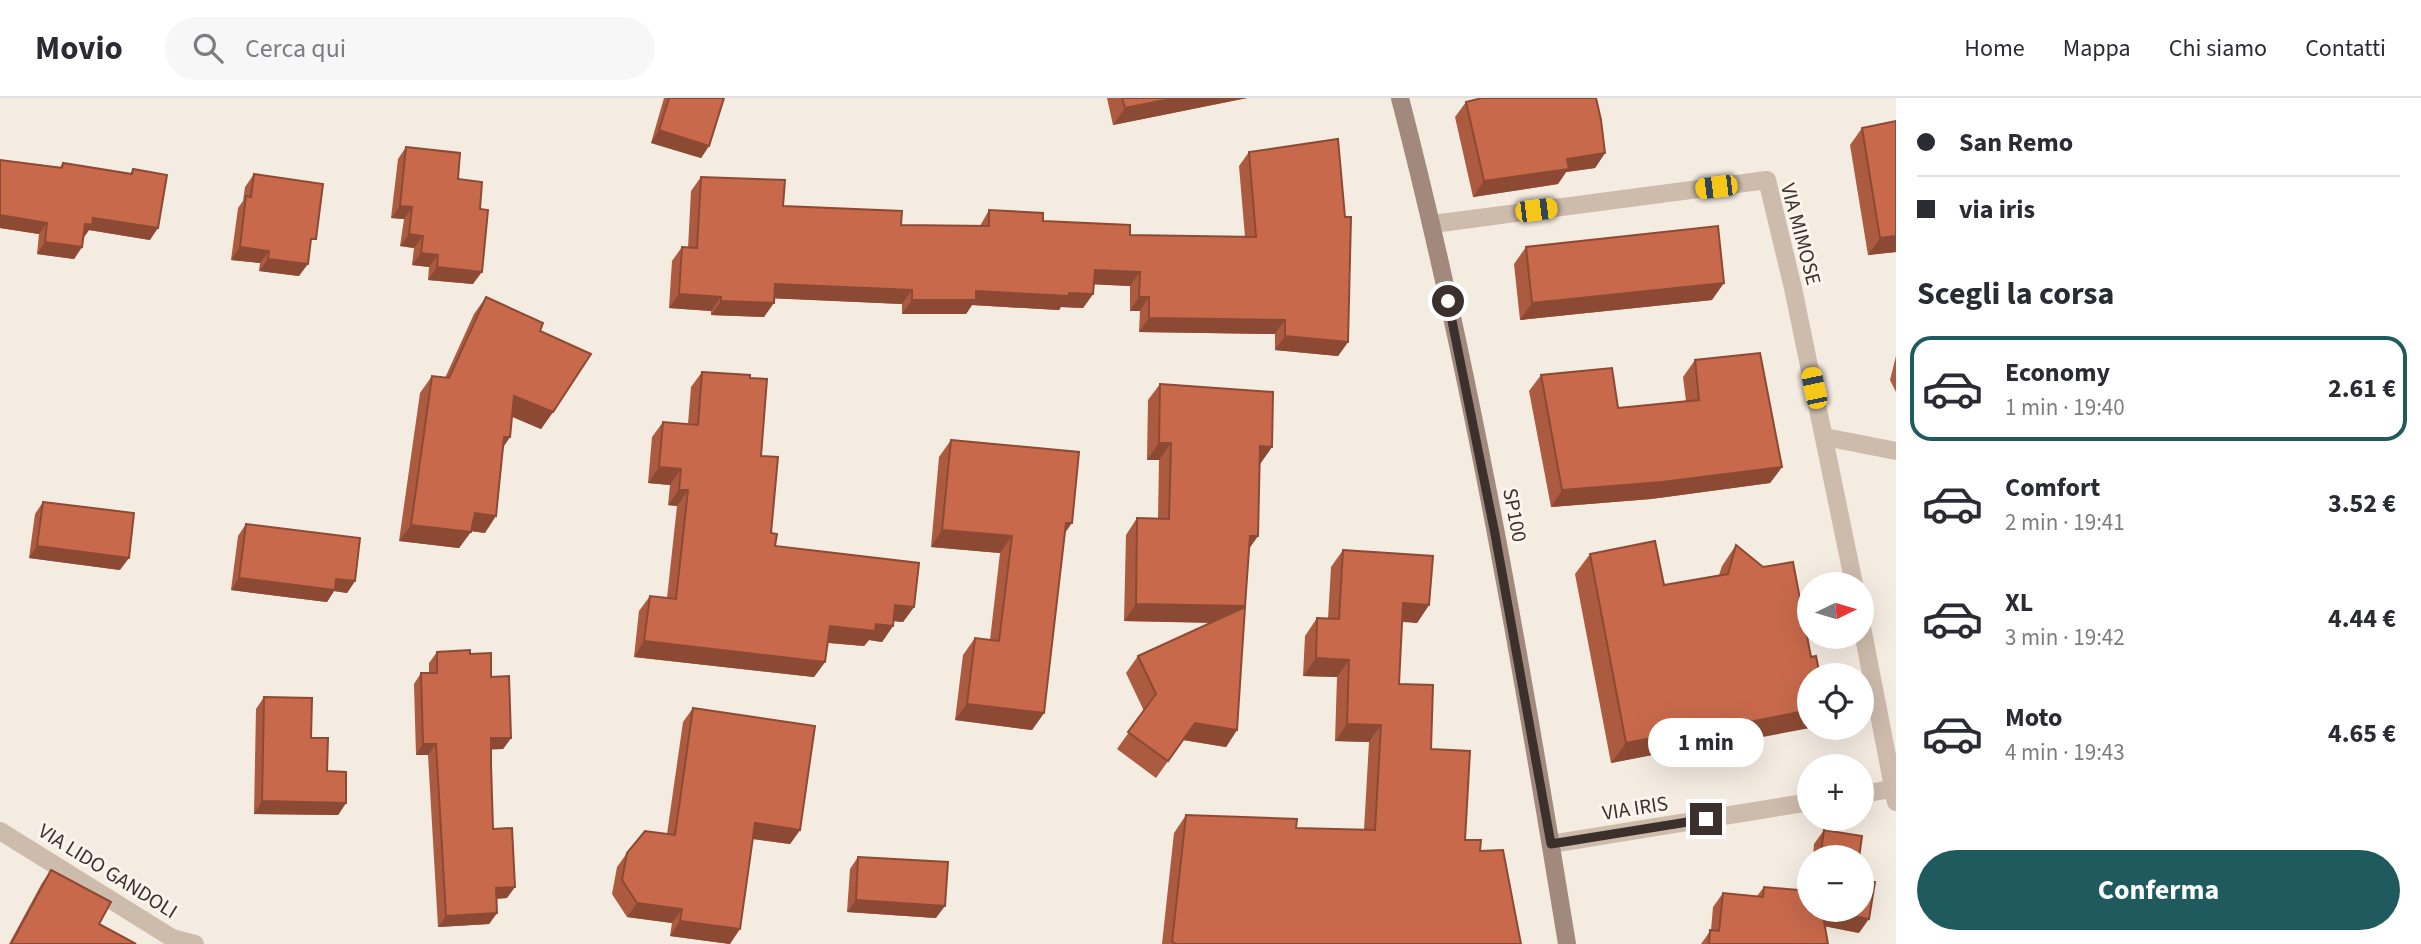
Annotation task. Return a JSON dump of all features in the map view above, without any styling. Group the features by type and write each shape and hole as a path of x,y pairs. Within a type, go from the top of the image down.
{"main road":[{"name":"SP100","path":"1400,98 1433,223 1495,534 1567,944"}],"street":[{"name":"VIA MIMOSE","path":"1433,223 1767,180 1793,288 1852,572"},
{"path":"1825,438 1896,451"},
{"path":"1866,649 1895,793 1874,794"},
{"name":"VIA IRIS","path":"1551,844 1797,804"},
{"name":"VIA LIDO GANDOLI","path":"0,831 172,938 195,944"}],"building":[{"path":"669,98 724,98 709,146 659,130"},
{"path":"1122,98 1175,98 1125,108"},
{"path":"1482,98 1596,98 1605,153 1567,159 1569,169 1484,181 1466,102"},
{"path":"1896,121 1896,236 1880,238 1862,128"},
{"path":"1338,139 1345,217 1351,217 1348,342 1285,336 1285,320 1149,318 1149,297 1139,297 1140,272 1095,270 1093,294 1069,293 1069,296 976,291 976,300 912,300 912,290 775,284 774,303 721,301 721,297 679,294 682,247 697,248 701,177 785,180 783,206 902,211 901,225 989,226 989,210 1043,213 1043,221 1130,225 1130,235 1256,237 1249,152"},
{"path":"406,147 460,153 458,179 482,182 480,209 488,210 482,272 437,267 438,255 421,253 423,236 409,234 412,207 400,206"},
{"path":"0,160 62,168 63,163 132,174 133,169 167,175 158,228 93,218 92,225 85,224 82,247 45,242 47,223 0,215"},
{"path":"254,174 323,184 316,239 311,239 308,264 268,259 269,251 240,247 246,196 251,197"},
{"path":"1718,226 1724,283 1532,303 1526,247"},
{"path":"486,297 543,323 540,331 591,354 553,412 514,396 510,437 504,437 496,516 475,513 471,532 411,525 432,376 449,378"},
{"path":"1760,353 1782,467 1662,482 1562,490 1541,375 1612,368 1618,408 1699,400 1695,360"},
{"path":"702,372 750,375 750,378 767,379 761,456 778,457 771,533 777,534 775,546 919,563 914,607 895,605 893,626 876,624 875,631 830,626 825,662 644,641 650,596 676,599 688,490 679,490 681,469 659,467 663,422 698,425"},
{"path":"1160,384 1273,392 1272,447 1260,446 1258,536 1250,536 1245,606 1136,604 1137,518 1169,519 1171,443 1159,443"},
{"path":"951,440 1079,452 1072,523 1066,523 1044,713 967,704 975,638 999,641 1012,536 942,530"},
{"path":"43,502 134,513 129,558 37,546"},
{"path":"246,524 360,538 355,581 336,579 335,590 239,578"},
{"path":"1655,541 1664,585 1728,574 1736,545 1763,567 1793,562 1797,583 1797,649 1809,649 1811,657 1816,656 1817,663 1797,663 1797,713 1626,743 1590,554"},
{"path":"1343,550 1433,556 1429,605 1403,603 1399,684 1433,685 1431,749 1470,751 1465,840 1481,840 1480,851 1503,850 1521,944 1172,942 1186,815 1297,819 1296,828 1375,830 1381,725 1347,724 1349,660 1316,658 1317,618 1339,619"},
{"path":"1245,607 1237,730 1195,723 1168,761 1128,732 1156,694 1138,656"},
{"path":"470,650 470,654 491,653 491,677 509,676 511,738 491,738 491,764 493,829 512,828 515,887 496,888 497,913 446,916 436,744 423,744 421,673 437,673 437,652"},
{"path":"264,697 312,698 311,738 328,738 327,771 346,772 346,803 262,801"},
{"path":"693,708 815,726 800,830 755,823 740,929 680,921 682,909 637,903 622,880 627,853 645,831 675,835"},
{"path":"1824,831 1862,836 1861,845 1822,845"},
{"path":"858,857 948,862 945,906 856,900"},
{"path":"51,870 111,902 99,924 136,944 11,944"},
{"path":"1764,887 1797,890 1797,922 1824,922 1828,944 1709,944 1710,930 1719,931 1723,893 1763,897"}],"route":[{"path":"1448,301 1495,534 1551,844 1706,819"}]}
